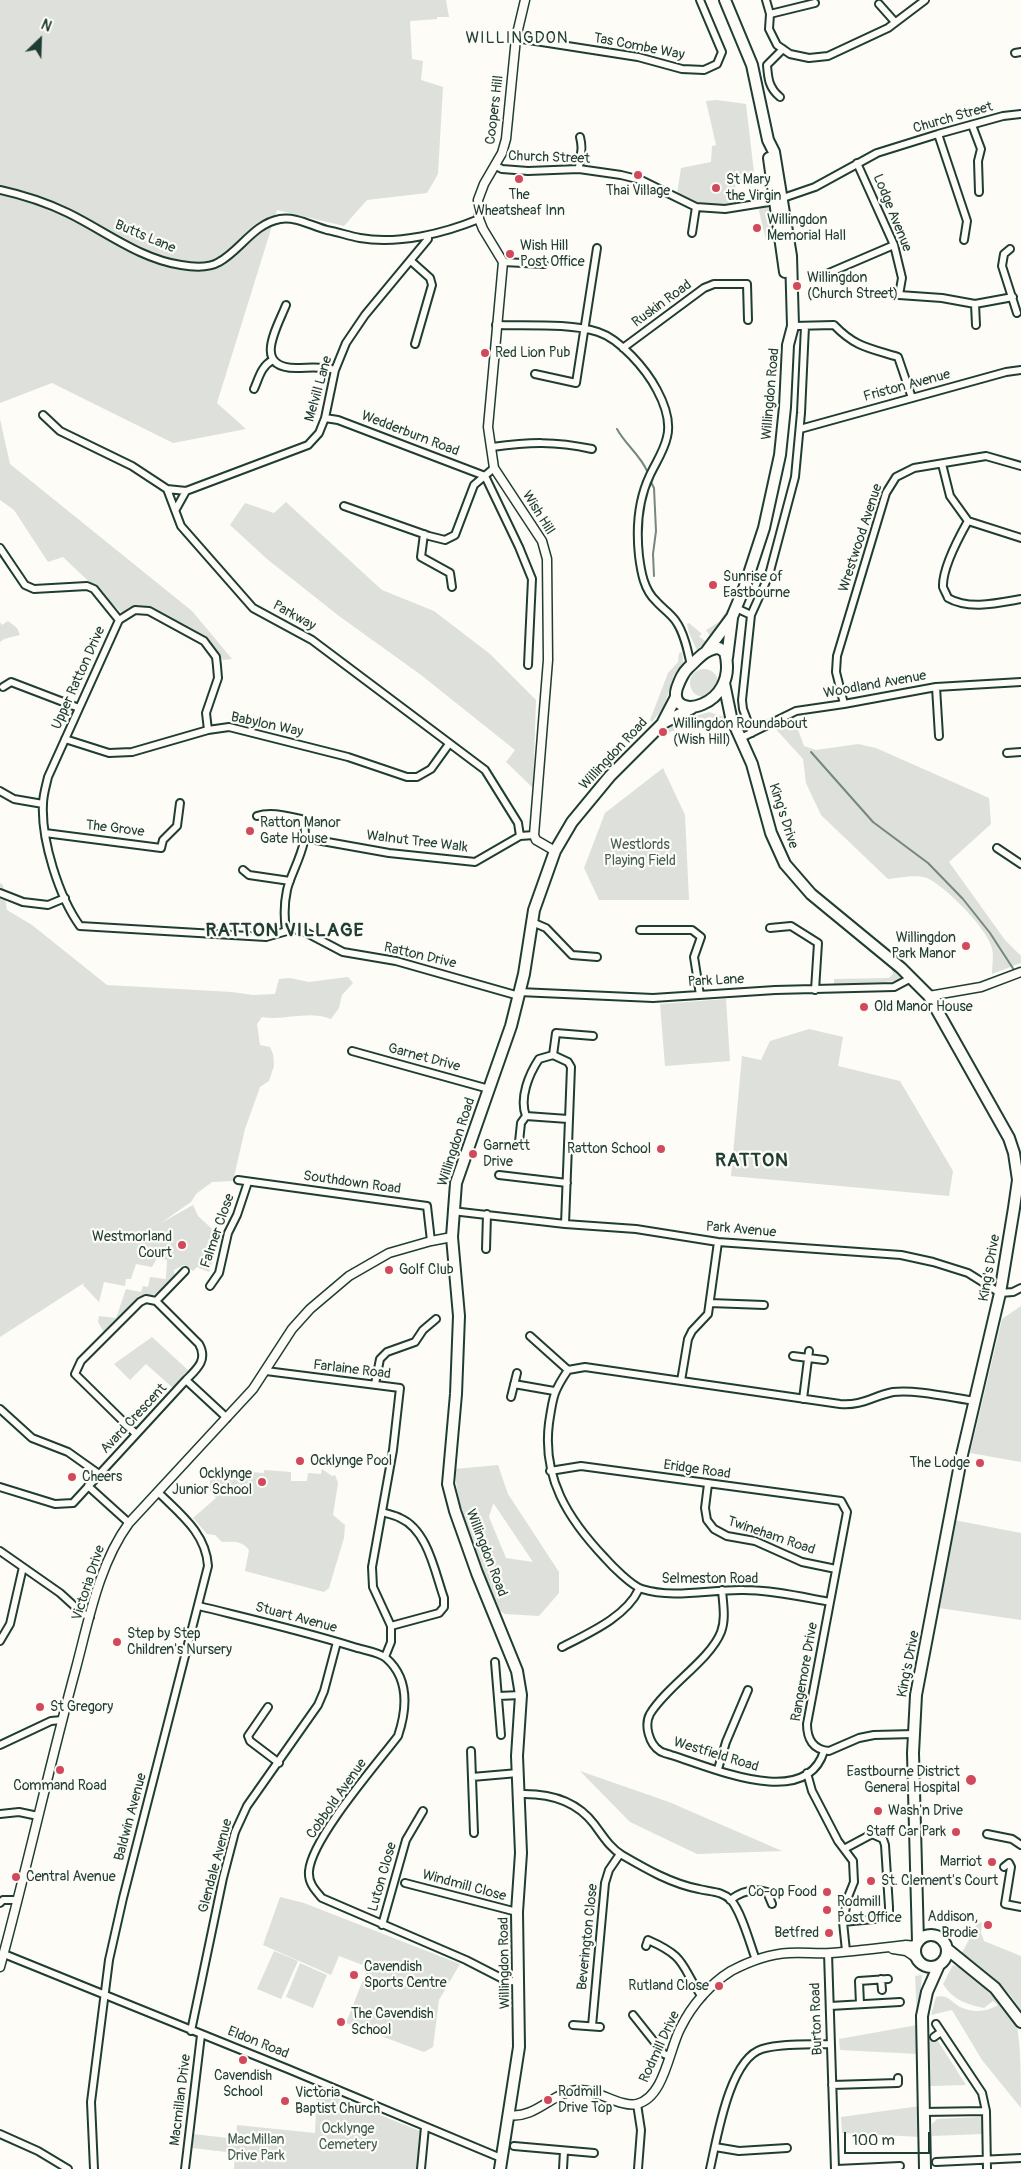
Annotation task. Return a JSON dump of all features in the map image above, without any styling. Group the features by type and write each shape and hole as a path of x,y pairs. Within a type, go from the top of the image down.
{"main road":[{"path":"725,0 752,65 768,140 774,152 785,269 786,333 788,345"},
{"name":"Willingdon Road","path":"724,683 734,612 764,528 780,455 788,345 793,326 791,256 779,199"},
{"name":"Willingdon Road","path":"663,723 676,697 682,676 703,654 734,612"},
{"path":"703,654 719,648 726,652 727,659"},
{"path":"704,704 717,695 724,683"},
{"name":"King's Drive","path":"724,683 732,717 752,764 771,833 785,864 811,894 860,933 930,996 1017,1152 1018,1180 1000,1292 962,1459 916,1695 914,1734 917,1944"},
{"path":"676,697 681,705 692,708"},
{"path":"704,704 720,706 732,717"},
{"name":"Willingdon Road","path":"501,2164 519,2047 517,1912 521,1852 518,1774 521,1695 517,1671 454,1511 448,1484 456,1394 459,1316 452,1237 452,1211 456,1183 489,1089 519,994 534,910 555,851 572,822 610,776 663,723 704,704"},
{"path":"918,1911 936,1935 943,1940 947,1949 995,1988 1021,2023"},
{"path":"925,2169 922,2026 927,1992 925,1975 919,1960 917,1944 924,1937 936,1935"},
{"path":"927,1992 940,1964 947,1954 947,1949"},
{"path":"919,1960 927,1966 962,1962"}],"street":[{"name":"Coopers Hill","path":"479,219 478,200 484,184 502,153 506,139 516,38 525,0"},
{"name":"Tas Combe Way","path":"516,38 638,57 682,69 704,70 718,64 722,52 700,0"},
{"path":"766,0 770,14 769,30 777,45 790,54 809,58 828,56 888,28 925,0"},
{"path":"770,14 815,3"},
{"path":"880,4 895,22"},
{"path":"780,97 773,91 770,85 767,65 783,49"},
{"name":"Church Street","path":"496,166 502,169 528,171 579,169 641,180 696,207 725,209 779,199 815,187 857,162 877,153 938,134 1021,114"},
{"path":"972,125 981,149 978,161 980,192"},
{"path":"938,134 967,221 964,240"},
{"path":"579,169 579,161 584,150 580,137"},
{"name":"Lodge Avenue","path":"857,162 894,246 902,278 899,295 942,298 975,304"},
{"name":"Butts Lane","path":"0,190 33,199 67,213 161,261 182,265 199,266 218,263 262,224 281,218 300,221 361,238 389,239 428,235 479,219"},
{"path":"692,233 696,207"},
{"path":"479,219 503,262 544,264"},
{"name":"Melvill Lane","path":"186,491 308,445 319,433 325,418 335,370 346,342 360,322 428,239 428,235"},
{"path":"824,275 894,246"},
{"path":"535,374 576,383 597,248"},
{"path":"997,249 1004,254"},
{"path":"1010,249 1004,254 1002,266 1014,297 1017,313"},
{"path":"411,261 430,278 432,285 415,344"},
{"name":"Wish Hill","path":"503,262 488,427 494,468 542,541 547,559 548,660 534,835"},
{"path":"747,275 748,320"},
{"name":"Ruskin Road","path":"623,348 704,288 714,284 747,284"},
{"path":"976,325 975,304 1014,297"},
{"path":"286,305 270,344 273,360 288,367 322,366 335,370"},
{"path":"793,326 834,324 845,337 855,344 898,357 912,398"},
{"path":"496,325 584,329 600,333 623,348 653,382 662,400 668,422 668,436 644,487 640,503 639,552 642,574 648,590 675,620 681,630 691,666"},
{"path":"752,733 742,709 751,615 769,575 795,477 800,429 805,326"},
{"path":"254,389 263,368 273,360"},
{"name":"Friston Avenue","path":"800,429 1006,372 1021,370"},
{"path":"43,414 60,431 132,466 167,489 186,491 176,510"},
{"name":"Wedderburn Road","path":"325,418 338,420 485,476"},
{"path":"492,446 532,442 564,443 592,449"},
{"name":"Wrestwood Avenue","path":"844,704 836,672 837,656 886,493 896,477 914,468 986,456 1021,466"},
{"path":"942,464 950,496 968,521 1021,538"},
{"path":"344,506 445,540 455,535 474,485 494,468"},
{"path":"485,476 532,579 528,666"},
{"name":"Parkway","path":"167,489 181,526 253,608 312,640 485,770 518,823 520,836"},
{"path":"968,521 954,547 947,569 944,587 948,598 962,603 982,605 1021,599"},
{"path":"424,534 421,557 450,572 452,587"},
{"path":"0,548 25,585 34,589 87,586 94,590 119,620"},
{"name":"Upper Ratton Drive","path":"80,926 72,916 64,898 51,858 45,833 43,804 48,777 119,620 135,610 149,611 204,641 216,657 218,678 206,713 208,730"},
{"path":"734,612 751,615"},
{"path":"686,648 703,654"},
{"path":"3,687 11,679 79,708"},
{"name":"Woodland Avenue","path":"741,738 796,711 936,687 1021,682"},
{"path":"936,687 939,736"},
{"name":"Babylon Way","path":"65,740 109,753 132,752 208,730 229,727 348,757 407,777 418,777 431,769 449,744"},
{"path":"1007,753 1021,752"},
{"path":"0,791 14,800 43,804"},
{"name":"The Grove","path":"45,833 161,848 163,840 177,826 180,803"},
{"path":"257,816 262,814 283,815 301,819 305,825 305,838 287,889 284,914 286,930"},
{"path":"520,836 534,835 536,840 555,851"},
{"name":"Walnut Tree Walk","path":"305,838 389,854 474,862 520,836"},
{"path":"997,848 1021,864"},
{"path":"243,870 249,875 290,881"},
{"path":"0,894 23,902 48,905 64,898"},
{"path":"532,922 546,928 572,955 596,957"},
{"name":"Ratton Drive","path":"80,926 266,937 294,929 305,932 343,952 396,961 519,994"},
{"path":"770,928 791,926 818,943 816,990"},
{"path":"640,930 692,930 701,937 694,957 700,995"},
{"path":"930,996 981,987 1021,972"},
{"name":"Park Lane","path":"519,994 624,998 700,995 894,987 911,978"},
{"path":"553,1055 556,1033 593,1036"},
{"name":"Garnet Drive","path":"352,1051 489,1089"},
{"path":"526,1116 523,1105 532,1069 539,1059 553,1055 568,1062 571,1067 565,1224"},
{"path":"526,1116 568,1119"},
{"path":"519,1142 521,1123 526,1116"},
{"path":"499,1175 567,1183"},
{"name":"Southdown Road","path":"238,1180 427,1206 431,1241"},
{"name":"Falmer Close","path":"210,1286 218,1273 228,1233 248,1182"},
{"name":"Park Avenue","path":"452,1211 565,1224 636,1229 718,1242 901,1255 933,1262 968,1273 1000,1292"},
{"path":"486,1249 487,1214"},
{"name":"Victoria Drive","path":"0,1967 4,1954 3,1941 16,1900 62,1720 90,1617 113,1547 129,1523 253,1389 292,1329 310,1309 349,1276 389,1253 452,1237"},
{"path":"681,1381 688,1339 692,1331 708,1314 718,1242"},
{"path":"136,1434 75,1374 81,1361 140,1302 146,1299 156,1301 184,1271"},
{"path":"1000,1292 1013,1292 1021,1288"},
{"name":"Avard Crescent","path":"0,1487 55,1504 73,1503 200,1364 203,1359 202,1350 156,1301"},
{"path":"710,1303 764,1305"},
{"path":"375,1384 380,1359 387,1352 414,1342 423,1330 436,1319"},
{"path":"530,1336 568,1370"},
{"path":"803,1399 808,1355"},
{"path":"793,1356 808,1355 824,1360"},
{"path":"562,1647 592,1632 633,1602 640,1589 610,1563 586,1538 568,1511 550,1471 548,1437 554,1391 568,1370 585,1367 854,1405 894,1392 975,1401"},
{"name":"Farlaine Road","path":"266,1371 400,1388 393,1450 372,1566 373,1587 391,1626"},
{"path":"511,1397 517,1373"},
{"path":"186,1380 228,1418"},
{"path":"514,1384 554,1391"},
{"path":"0,1410 32,1438 68,1452 99,1474"},
{"name":"Eridge Road","path":"550,1471 581,1466 841,1501"},
{"name":"Twineham Road","path":"708,1484 705,1508 708,1520 714,1529 727,1536 755,1541 802,1562 836,1569"},
{"path":"88,1486 129,1523"},
{"name":"Baldwin Avenue","path":"94,2169 91,2102 104,1995 123,1898 208,1566 203,1541 196,1530 158,1492"},
{"name":"Rangemore Drive","path":"824,1750 811,1742 807,1735 807,1724 847,1512 841,1501"},
{"path":"382,1512 402,1518 414,1528 424,1542 444,1598 444,1607 439,1613 391,1626 391,1642 385,1658"},
{"path":"0,1551 60,1593 82,1614 90,1617"},
{"path":"0,1641 10,1624 23,1567"},
{"name":"Selmeston Road","path":"640,1589 661,1593 746,1590 830,1602"},
{"name":"Westfield Road","path":"722,1590 724,1617 721,1632 712,1646 660,1701 649,1716 648,1731 652,1742 660,1751 752,1780 773,1783 794,1779 807,1773"},
{"name":"Stuart Avenue","path":"199,1606 337,1642 385,1658"},
{"name":"Glendale Avenue","path":"191,2031 223,1878 235,1832 247,1806 318,1705 324,1691 337,1642"},
{"name":"Cobbold Avenue","path":"385,1658 397,1671 404,1686 405,1716 398,1736 318,1845 309,1871 311,1886 322,1898 466,1960 505,1980 518,1982"},
{"path":"495,1662 500,1735"},
{"path":"718,1769 726,1742 748,1690"},
{"path":"498,1696 521,1695"},
{"path":"268,1707 248,1736 250,1741 279,1762"},
{"path":"0,1746 51,1721 62,1720"},
{"path":"846,1951 844,1922 854,1874 853,1862 812,1791 807,1773 817,1765 824,1750 834,1750 859,1738 874,1735 914,1734"},
{"path":"471,1751 474,1833"},
{"path":"472,1777 518,1774"},
{"path":"520,1794 551,1796 574,1806 586,1815 611,1847 620,1854 669,1880 687,1886 718,1892 730,1900 736,1908 756,1960"},
{"name":"Luton Close","path":"382,1925 406,1840 423,1811"},
{"path":"0,1814 19,1812 38,1816"},
{"path":"844,1849 872,1834 883,1839 889,1907 889,1912 884,1918 844,1922"},
{"path":"987,1834 1012,1839 1021,1845"},
{"name":"Beverington Close","path":"592,2026 605,1883 609,1870 620,1854"},
{"path":"1004,1867 1009,1863 1011,1867 1005,1904 1021,1907"},
{"name":"Windmill Close","path":"405,1883 517,1912"},
{"path":"730,1900 737,1895 757,1889 767,1892 772,1904"},
{"path":"0,1903 3,1900 16,1900"},
{"path":"646,1946 648,1940 675,1954 682,1961 702,1996"},
{"name":"Rodmill Drive","path":"637,2104 656,2089 681,2026 702,1996 715,1983 731,1972 756,1960 772,1955 828,1953 917,1944"},
{"name":"Rodmill Drive","path":"886,1947 906,1952 919,1960"},
{"name":"Burton Road","path":"828,1953 836,2169 900,2166"},
{"name":"Eldon Road","path":"4,1954 315,2080 425,2128 501,2164"},
{"path":"860,2004 857,1981 884,1979 882,1990"},
{"path":"830,2006 900,2002"},
{"path":"633,2015 669,2056"},
{"path":"936,2024 982,2094 986,2111 987,2169"},
{"path":"573,2025 600,2027"},
{"path":"934,2037 941,2032"},
{"name":"Macmillan Drive","path":"185,2169 201,2035"},
{"path":"710,2169 731,2087 742,2065 760,2050 831,2044"},
{"path":"832,2085 898,2082 898,2078"},
{"path":"508,2115 522,2116 562,2095 579,2090 637,2104 641,2130 638,2169"},
{"path":"923,2112 986,2111"},
{"path":"421,2169 425,2128"},
{"path":"0,2134 38,2151 68,2169"},
{"path":"514,2146 594,2153"},
{"path":"715,2147 739,2151 787,2148"},
{"path":"563,2169 564,2151"},
{"path":"936,2162 1021,2158"}],"green space":[{"path":"0,0 446,0 449,17 410,21 412,59 423,61 421,80 443,87 438,174 427,193 367,200 344,226 277,210 217,403 246,429 173,443 52,383 0,403","holes":["95,226 155,254 136,255 135,252"]},
{"path":"717,100 746,104 755,181 735,181 736,203 720,205 698,203 677,194 681,168 711,162 712,146 716,145 706,101"},
{"path":"768,206 771,209 776,242 773,239 766,240 759,211 760,208"},
{"path":"0,419 10,464 192,611 232,659 223,660 204,640 143,610 123,614 63,557 48,562 14,510 0,500"},
{"path":"286,502 382,590 434,611 490,654 536,700 533,788 506,762 515,750 421,675 339,616 267,559 230,525 245,503 274,513"},
{"path":"734,600 719,627 697,650 687,624 689,623 702,634 699,636 705,641 710,636 706,630 719,622"},
{"path":"8,621 17,628 20,635 4,639 0,642 0,622 2,625"},
{"path":"682,652 683,662 674,675 664,707 652,722 650,720 668,673 678,662 679,653"},
{"path":"704,669 714,673 718,683 714,693 704,697 694,693 690,683 694,673"},
{"path":"709,712 724,717 726,722 710,717 670,732 664,739 660,735 677,722"},
{"path":"793,716 804,746 816,750 858,744 876,748 989,798 991,824 949,862 1005,940 1021,956 1021,963 992,974 992,947 986,935 972,916 944,889 923,877 913,876 888,879 821,815 806,783 803,759 774,727"},
{"name":"Westlords Playing Field","path":"663,768 685,815 689,900 599,900 584,868 605,813"},
{"path":"0,883 3,885 7,910 32,925 107,985 232,992 253,995 275,994 279,979 290,978 309,982 348,977 353,983 342,995 339,1008 331,1019 314,1015 279,1018 262,1017 257,1024 260,1045 270,1047 274,1066 269,1081 260,1087 245,1129 233,1181 212,1182 196,1194 191,1202 161,1223 193,1205 198,1216 221,1237 209,1272 197,1267 193,1271 184,1265 174,1270 175,1278 161,1293 141,1298 105,1334 98,1322 99,1316 116,1318 126,1289 141,1292 143,1286 148,1287 150,1277 166,1279 167,1260 157,1258 152,1267 136,1264 131,1279 126,1279 125,1286 104,1282 99,1302 83,1285 84,1283 0,1337"},
{"path":"891,967 900,978 897,981 834,985 834,979 889,978 893,974"},
{"path":"726,999 730,1061 665,1066 660,1004"},
{"path":"809,1029 843,1037 838,1066 900,1081 953,1171 949,1196 731,1176 742,1056 761,1060 770,1041"},
{"path":"1021,1306 1021,1462 970,1453 1002,1319"},
{"path":"152,1337 188,1370 173,1388 146,1364 130,1380 114,1364"},
{"path":"498,1465 508,1494 559,1572 559,1593 539,1616 505,1614 499,1610 465,1523 460,1506 455,1469","holes":["494,1504 533,1562 506,1558 489,1517"]},
{"path":"223,1468 248,1469 251,1472 264,1473 264,1470 291,1472 291,1481 307,1481 308,1473 321,1474 322,1469 332,1476 335,1475 338,1483 333,1515 345,1525 344,1538 329,1588 324,1592 245,1571 249,1550 246,1547 237,1542 222,1542 215,1535 207,1534 193,1518 216,1498 210,1491 210,1474"},
{"path":"954,1520 1021,1533 1021,1620 939,1608"},
{"path":"580,1771 669,1802 782,1851 697,1854 630,1822"},
{"path":"280,1897 304,1903 460,1964 439,2000 433,2047 424,2052 346,2023 368,1967 339,1956 331,1975 263,1945"},
{"path":"982,1922 981,1933 984,1941 1021,1956 1021,2012 1003,1987 962,1953 977,1924"},
{"path":"274,1951 298,1961 281,1999 257,1989"},
{"path":"300,1963 327,1975 313,2008 286,1997"},
{"path":"953,1965 971,1973 987,1985 1008,2011 1017,2027 1021,2108 982,2060 952,2010 931,2015 936,1997 940,1996 960,2007 975,2011 985,2010 998,2005 993,2001 984,2008 966,2003 951,1994 943,1984"},
{"path":"922,1975 918,2019 917,2019 915,1976"},
{"path":"917,2025 918,2054 840,2050 839,2039"},
{"path":"936,2038 966,2085 930,2086 929,2042"},
{"name":"Ocklynge Cemetery","path":"317,2090 420,2131 416,2169 234,2169 235,2153 192,2148 193,2134 236,2139 237,2125 315,2133"},
{"path":"920,2106 921,2137 842,2133 841,2117"},
{"path":"982,2117 982,2134 932,2136 932,2124 937,2119"}],"waterway":[{"path":"617,429 641,460 647,471"},
{"path":"651,482 654,488 656,531 653,554 654,576"},
{"path":"811,752 873,822 928,863 963,899 990,933 1014,970"}],"place":[{"name":"Thai Village","path":"638,175"},
{"name":"The Wheatsheaf Inn","path":"519,179"},
{"name":"St Mary the Virgin","path":"716,188"},
{"name":"Willingdon Memorial Hall","path":"757,228"},
{"name":"Wish Hill Post Office","path":"510,254"},
{"name":"Willingdon (Church Street)","path":"797,286"},
{"name":"Red Lion Pub","path":"485,353"},
{"name":"Sunrise of Eastbourne","path":"713,585"},
{"name":"Willingdon Roundabout (Wish Hill)","path":"663,732"},
{"name":"Ratton Manor Gate House","path":"250,831"},
{"name":"Willingdon Park Manor","path":"966,946"},
{"name":"Old Manor House","path":"864,1007"},
{"name":"Ratton School","path":"661,1149"},
{"name":"Garnett Drive","path":"473,1154"},
{"name":"Westmorland Court","path":"182,1245"},
{"name":"Golf Club","path":"389,1270"},
{"name":"Ocklynge Pool","path":"300,1461"},
{"name":"The Lodge","path":"980,1463"},
{"name":"Cheers","path":"72,1477"},
{"name":"Ocklynge Junior School","path":"262,1482"},
{"name":"Step by Step Children's Nursery","path":"117,1642"},
{"name":"St Gregory","path":"40,1707"},
{"name":"Command Road","path":"60,1770"},
{"name":"Eastbourne District General Hospital","path":"971,1780"},
{"name":"Wash'n Drive","path":"878,1811"},
{"name":"Staff Car Park","path":"956,1832"},
{"name":"Marriot","path":"992,1862"},
{"name":"Central Avenue","path":"16,1877"},
{"name":"St. Clement's Court","path":"871,1881"},
{"name":"Co-op Food","path":"827,1892"},
{"name":"Rodmill Post Office","path":"827,1910"},
{"name":"Addison, Brodie","path":"988,1925"},
{"name":"Betfred","path":"829,1933"},
{"name":"Cavendish Sports Centre","path":"354,1975"},
{"name":"Rutland Close","path":"719,1986"},
{"name":"The Cavendish School","path":"341,2022"},
{"name":"Cavendish School","path":"243,2060"},
{"name":"Rodmill Drive Top","path":"548,2100"},
{"name":"Victoria Baptist Church","path":"285,2101"}],"district":[{"name":"WILLINGDON","path":"517,39"},
{"name":"RATTON VILLAGE","path":"285,931"},
{"name":"RATTON","path":"752,1161"}],"park label":[{"name":"MacMillan Drive Park","path":"256,2148"}]}
